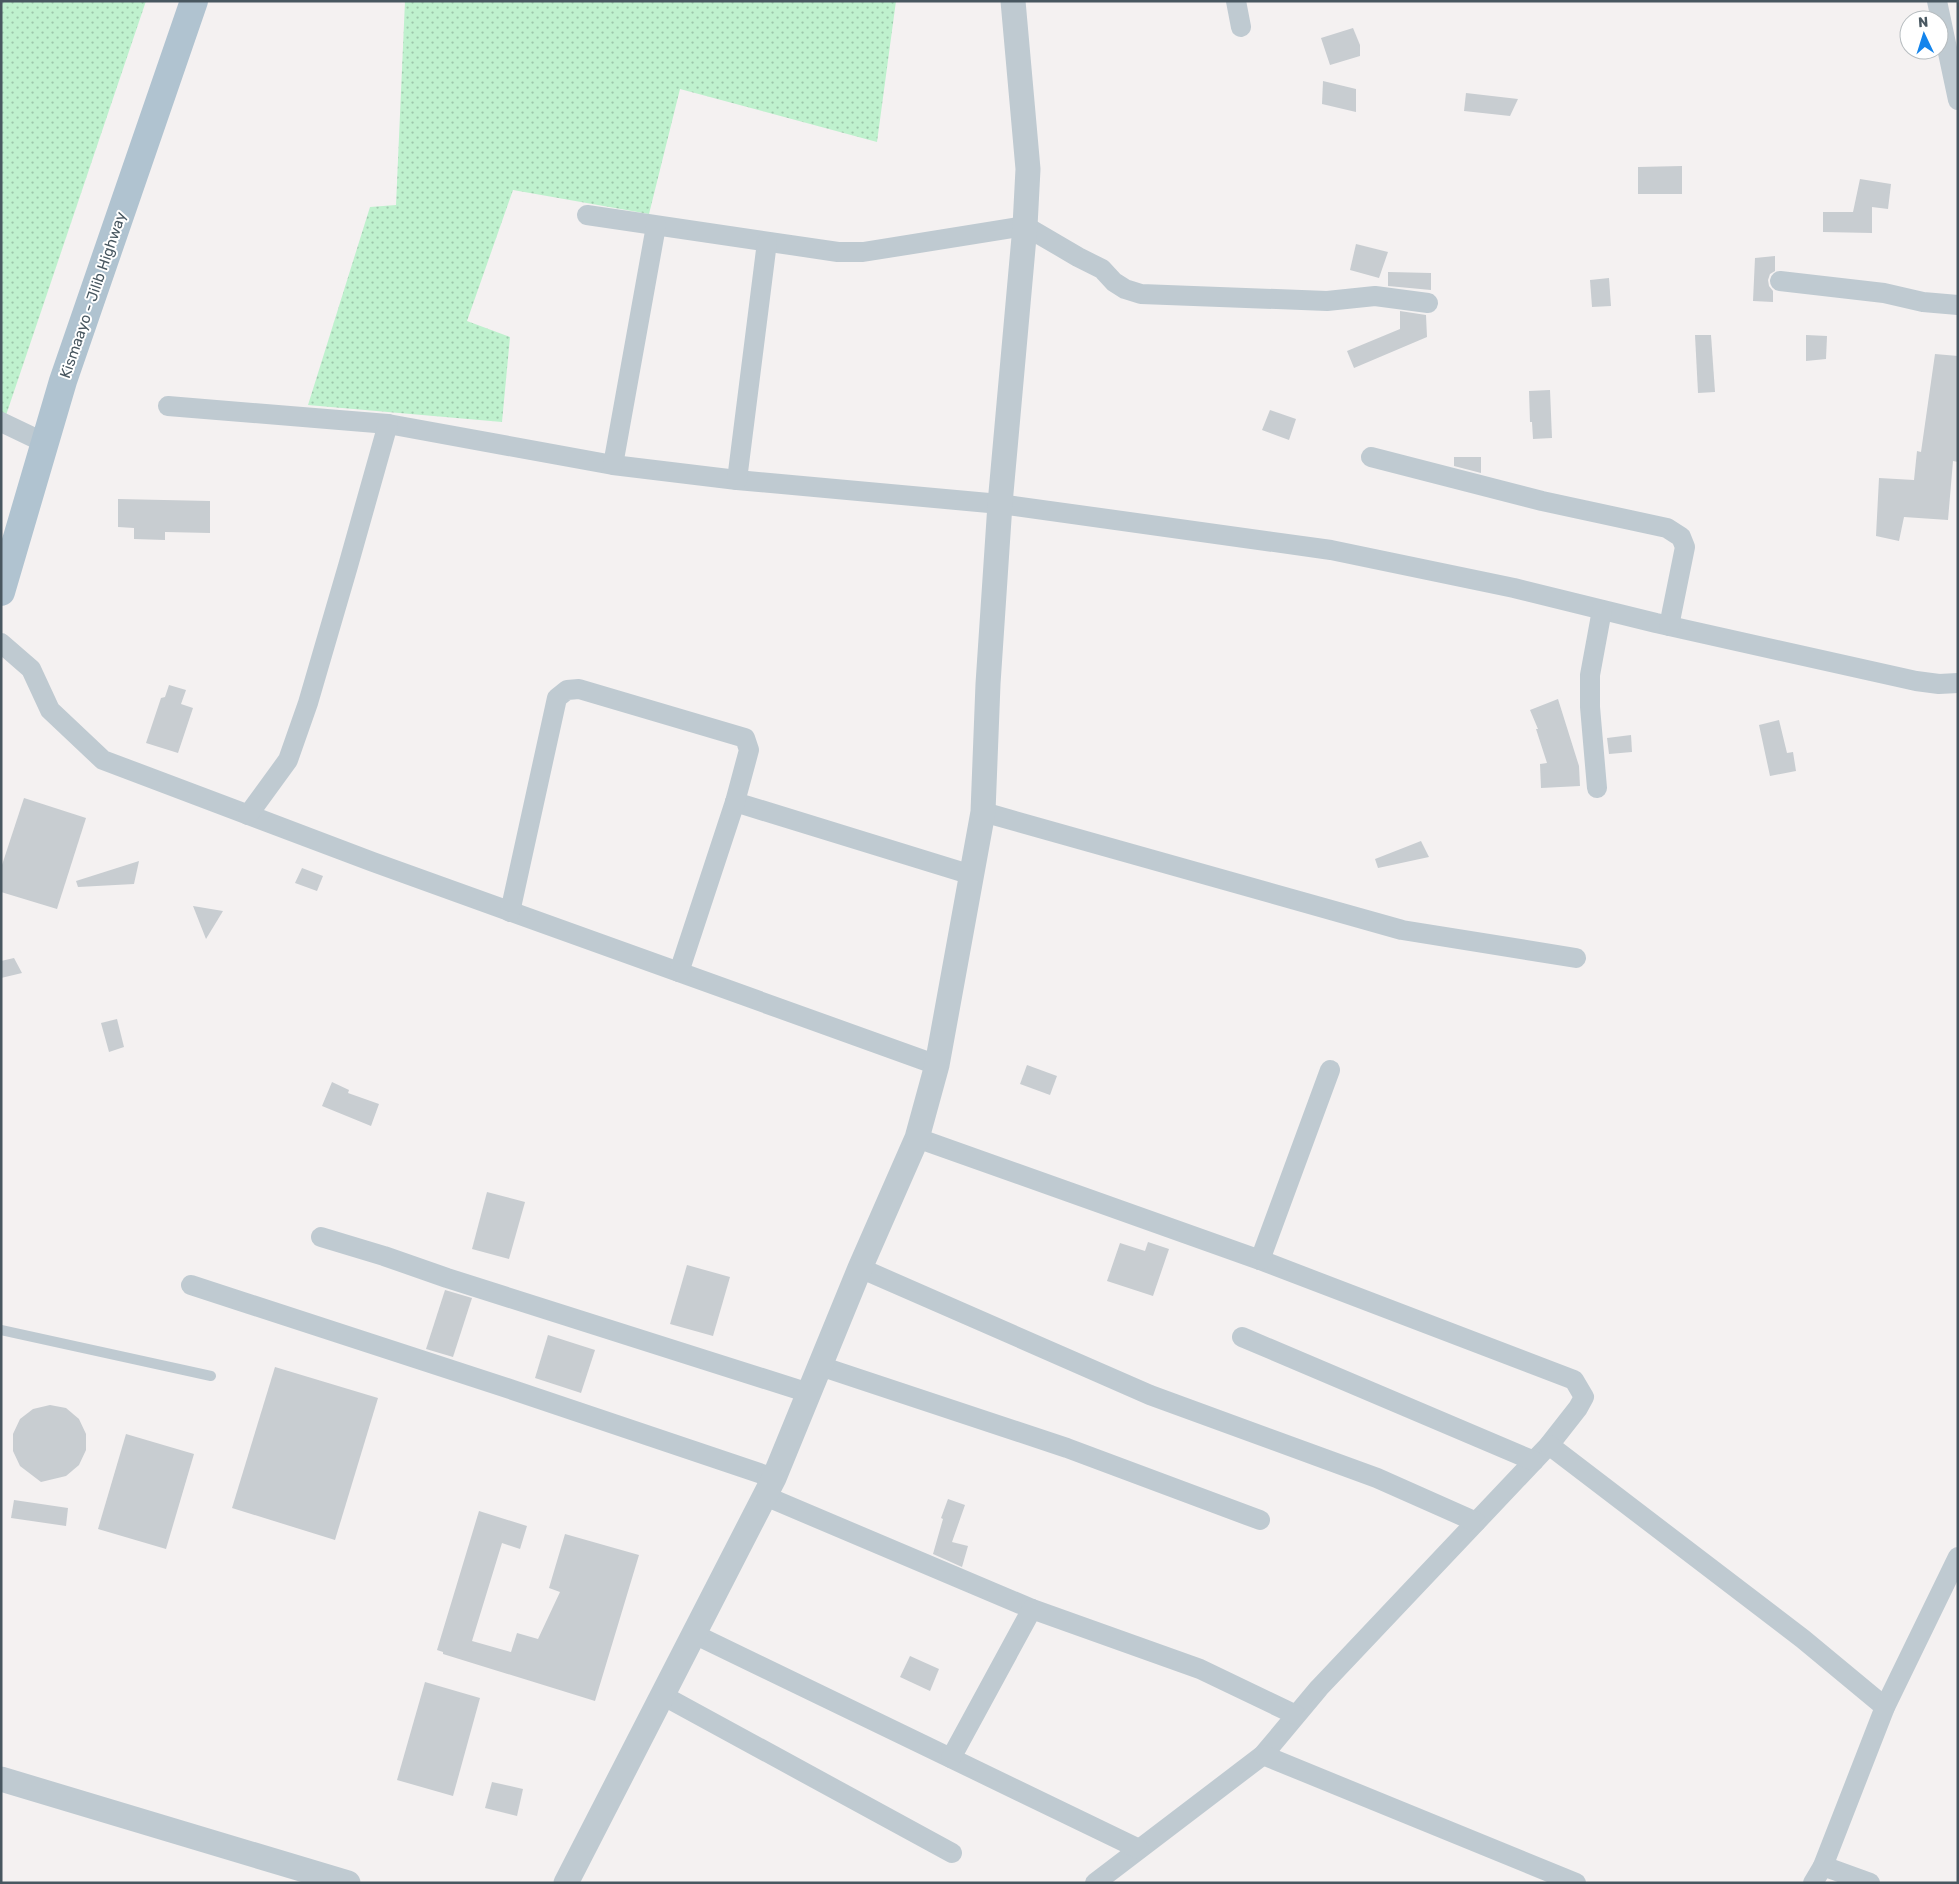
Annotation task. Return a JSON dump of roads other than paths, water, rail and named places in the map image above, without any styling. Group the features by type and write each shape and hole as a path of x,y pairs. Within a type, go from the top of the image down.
{"main road":[{"name":"Kismaayo - Jilib Highway","path":"1,592 66,372 194,1"}],"street":[{"path":"566,1883 769,1487 860,1268 918,1138 937,1066 983,812 988,684 1000,504 1025,226 1028,170 1012,1"},
{"path":"1236,1 1241,27"},
{"path":"1937,1 1958,100"},
{"path":"587,215 838,252 864,252 1025,226 1102,270 1125,290 1141,294 1327,301 1375,296 1428,303"},
{"path":"613,465 656,226"},
{"path":"737,480 768,242"},
{"path":"1780,281 1884,292 1922,302 1958,305"},
{"path":"168,406 388,424 613,465 737,480 1000,504 1331,550 1514,588 1669,626 1916,681 1939,684 1958,683"},
{"path":"1,422 45,443"},
{"path":"248,815 288,760 308,703 388,424"},
{"path":"1371,457 1542,501 1668,528 1681,537 1685,547 1669,626"},
{"path":"1597,788 1590,707 1590,675 1602,610"},
{"path":"1,643 31,668 50,710 104,760 510,912 937,1066"},
{"path":"510,912 557,698 567,690 579,689 745,738 748,750 735,802 678,972"},
{"path":"735,802 972,875"},
{"path":"983,812 1402,930 1576,958"},
{"path":"1260,1260 1330,1070"},
{"path":"918,1138 1260,1260 1574,1380 1584,1397 1578,1408 1549,1445 1318,1688 1263,1755 1095,1883"},
{"path":"321,1237 809,1393"},
{"path":"860,1268 1150,1395 1377,1478 1476,1522"},
{"path":"191,1285 520,1392 769,1487 1032,1609 1200,1670 1296,1715"},
{"path":"1242,1337 1534,1461"},
{"path":"820,1366 1067,1448 1260,1520"},
{"path":"1549,1445 1803,1639 1885,1707"},
{"path":"1870,1883 1818,1874 1885,1707 1958,1557"},
{"path":"951,1758 1032,1609"},
{"path":"694,1634 1139,1849"},
{"path":"662,1695 952,1853"},
{"path":"1263,1755 1576,1883"},
{"path":"1,1779 348,1883"}],"lane":[{"path":"1,1330 212,1376"}]}
